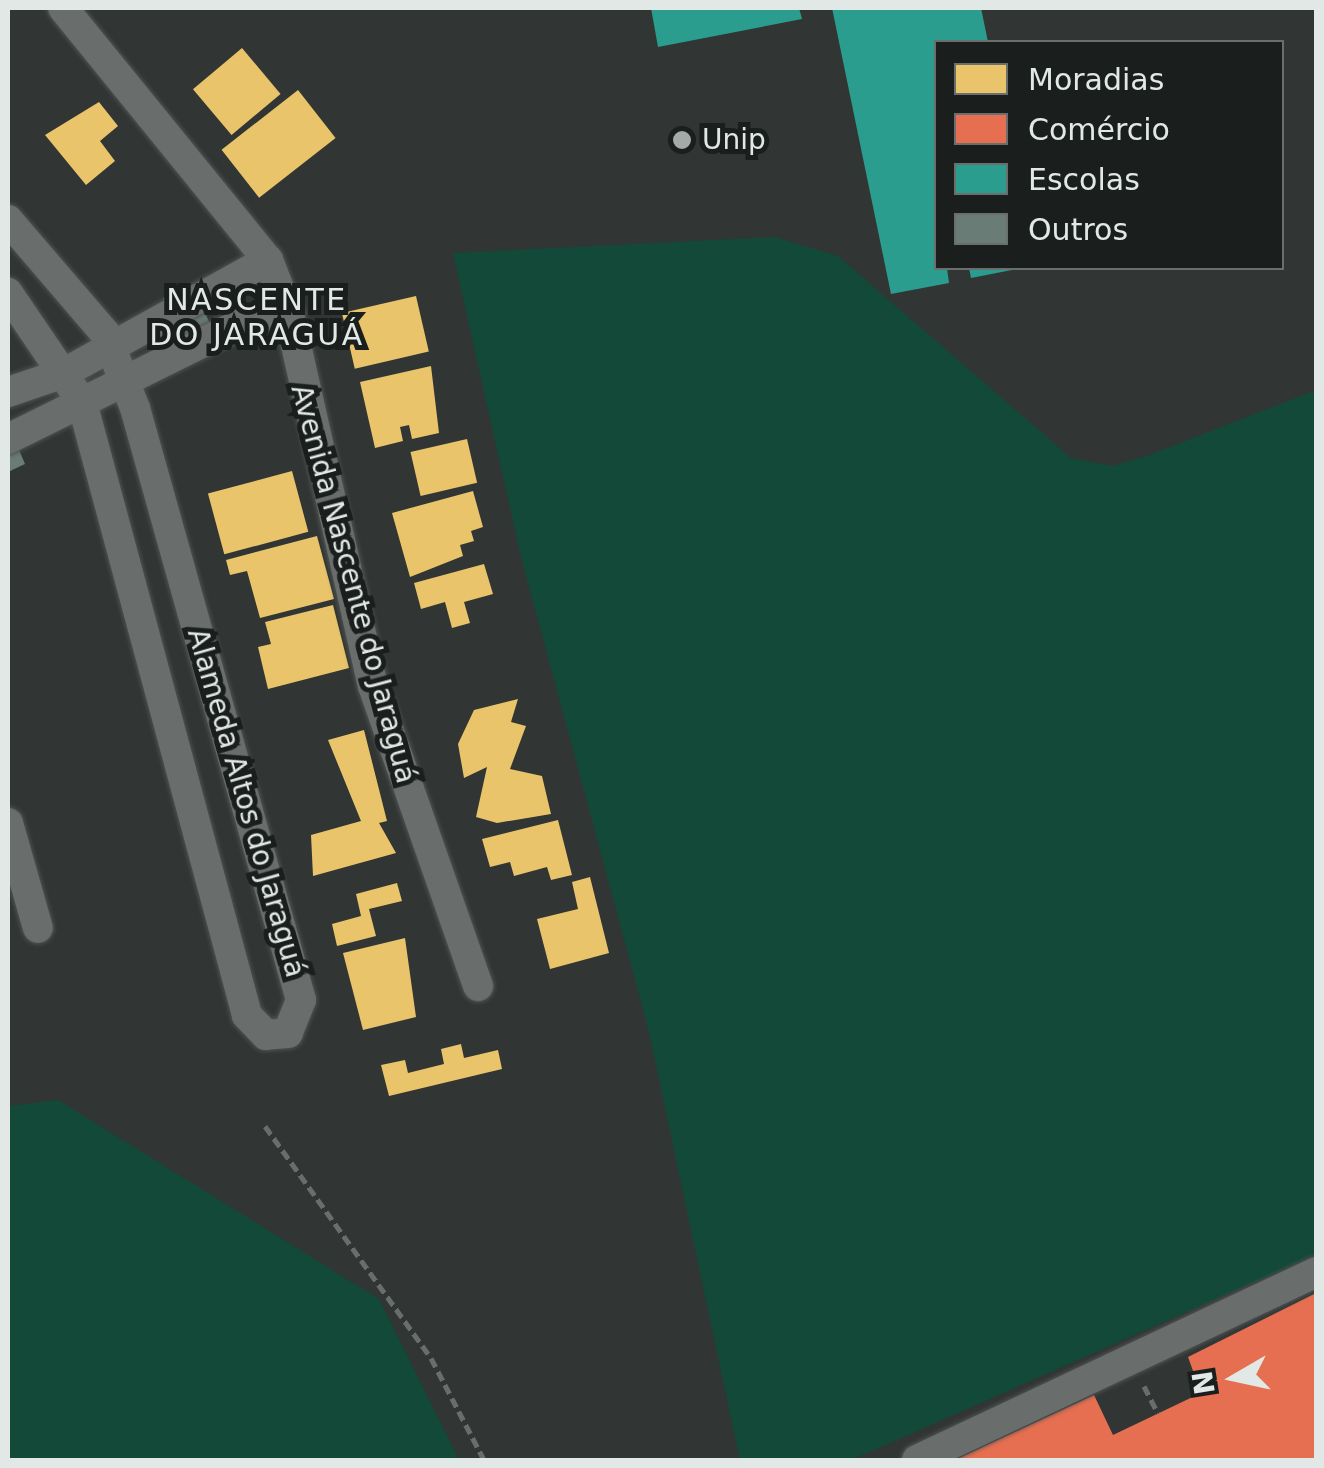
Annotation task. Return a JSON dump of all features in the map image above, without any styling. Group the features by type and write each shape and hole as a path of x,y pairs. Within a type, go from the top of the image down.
{"street":[{"name":"Avenida Nascente do Jaraguá","path":"63,8 268,260 276,320 373,686 478,986"},
{"name":"Alameda Altos do Jaraguá","path":"8,220 133,378 301,1000 288,1033 266,1035 247,1015 82,402 8,294"},
{"path":"9,396 64,374 268,260"},
{"path":"8,439 133,378 166,384 248,344 276,320"},
{"path":"8,823 38,928"},
{"path":"917,1460 1316,1272"}],"path":[{"path":"265,1126 432,1358 484,1460"}],"green space":[{"path":"775,237 838,256 1071,458 1112,466 1316,390 1316,1255 851,1460 740,1460 648,1028 521,557 453,253"},
{"path":"58,1100 379,1299 459,1460 8,1460 8,1106"}],"building: Moradias":[{"path":"242,48 281,94 232,135 193,89"},
{"path":"298,90 336,138 259,198 222,150"},
{"path":"99,102 118,126 100,141 115,161 86,185 45,135"},
{"path":"416,296 429,352 355,369 342,313"},
{"path":"431,366 439,433 412,439 409,425 400,427 403,441 375,448 360,382"},
{"path":"467,439 477,483 421,496 410,452"},
{"path":"292,471 308,532 224,554 208,494"},
{"path":"473,491 483,527 471,531 474,541 460,545 463,556 410,577 392,513"},
{"path":"317,536 334,599 260,618 247,571 230,575 226,560"},
{"path":"484,564 493,594 464,602 470,623 452,628 445,602 421,609 414,583"},
{"path":"333,605 349,668 268,689 258,647 271,644 265,622"},
{"path":"518,699 511,722 526,726 510,769 542,776 551,814 497,823 476,817 487,767 464,778 458,744 474,710"},
{"path":"364,730 387,821 379,823 396,853 313,876 311,835 361,821 328,740"},
{"path":"558,820 572,875 551,880 547,867 514,876 510,862 490,867 482,839"},
{"path":"590,877 609,953 550,969 537,919 578,909 572,882"},
{"path":"397,883 402,901 369,909 376,936 337,946 332,924 361,916 356,894"},
{"path":"405,938 416,1017 363,1030 343,953"},
{"path":"461,1044 464,1058 498,1050 502,1069 389,1096 381,1065 405,1060 408,1073 444,1064 441,1049"}],"building: Comércio":[{"path":"1316,1293 1316,1460 955,1460 1094,1395 1113,1435 1201,1393 1188,1357"}],"building: Escolas":[{"path":"651,8 799,8 802,19 658,47"},
{"path":"832,8 981,8 988,40 934,40 934,270 947,270 949,283 891,294"},
{"path":"969,270 1012,270 971,278"}],"building: Outros":[{"path":"192,285 219,344 190,357 163,299"},
{"path":"8,424 25,464 8,472"}],"place":[{"name":"Unip","path":"682,140"}],"district":[{"name":"NASCENTE DO JARAGUÁ","path":"257,317"}]}
